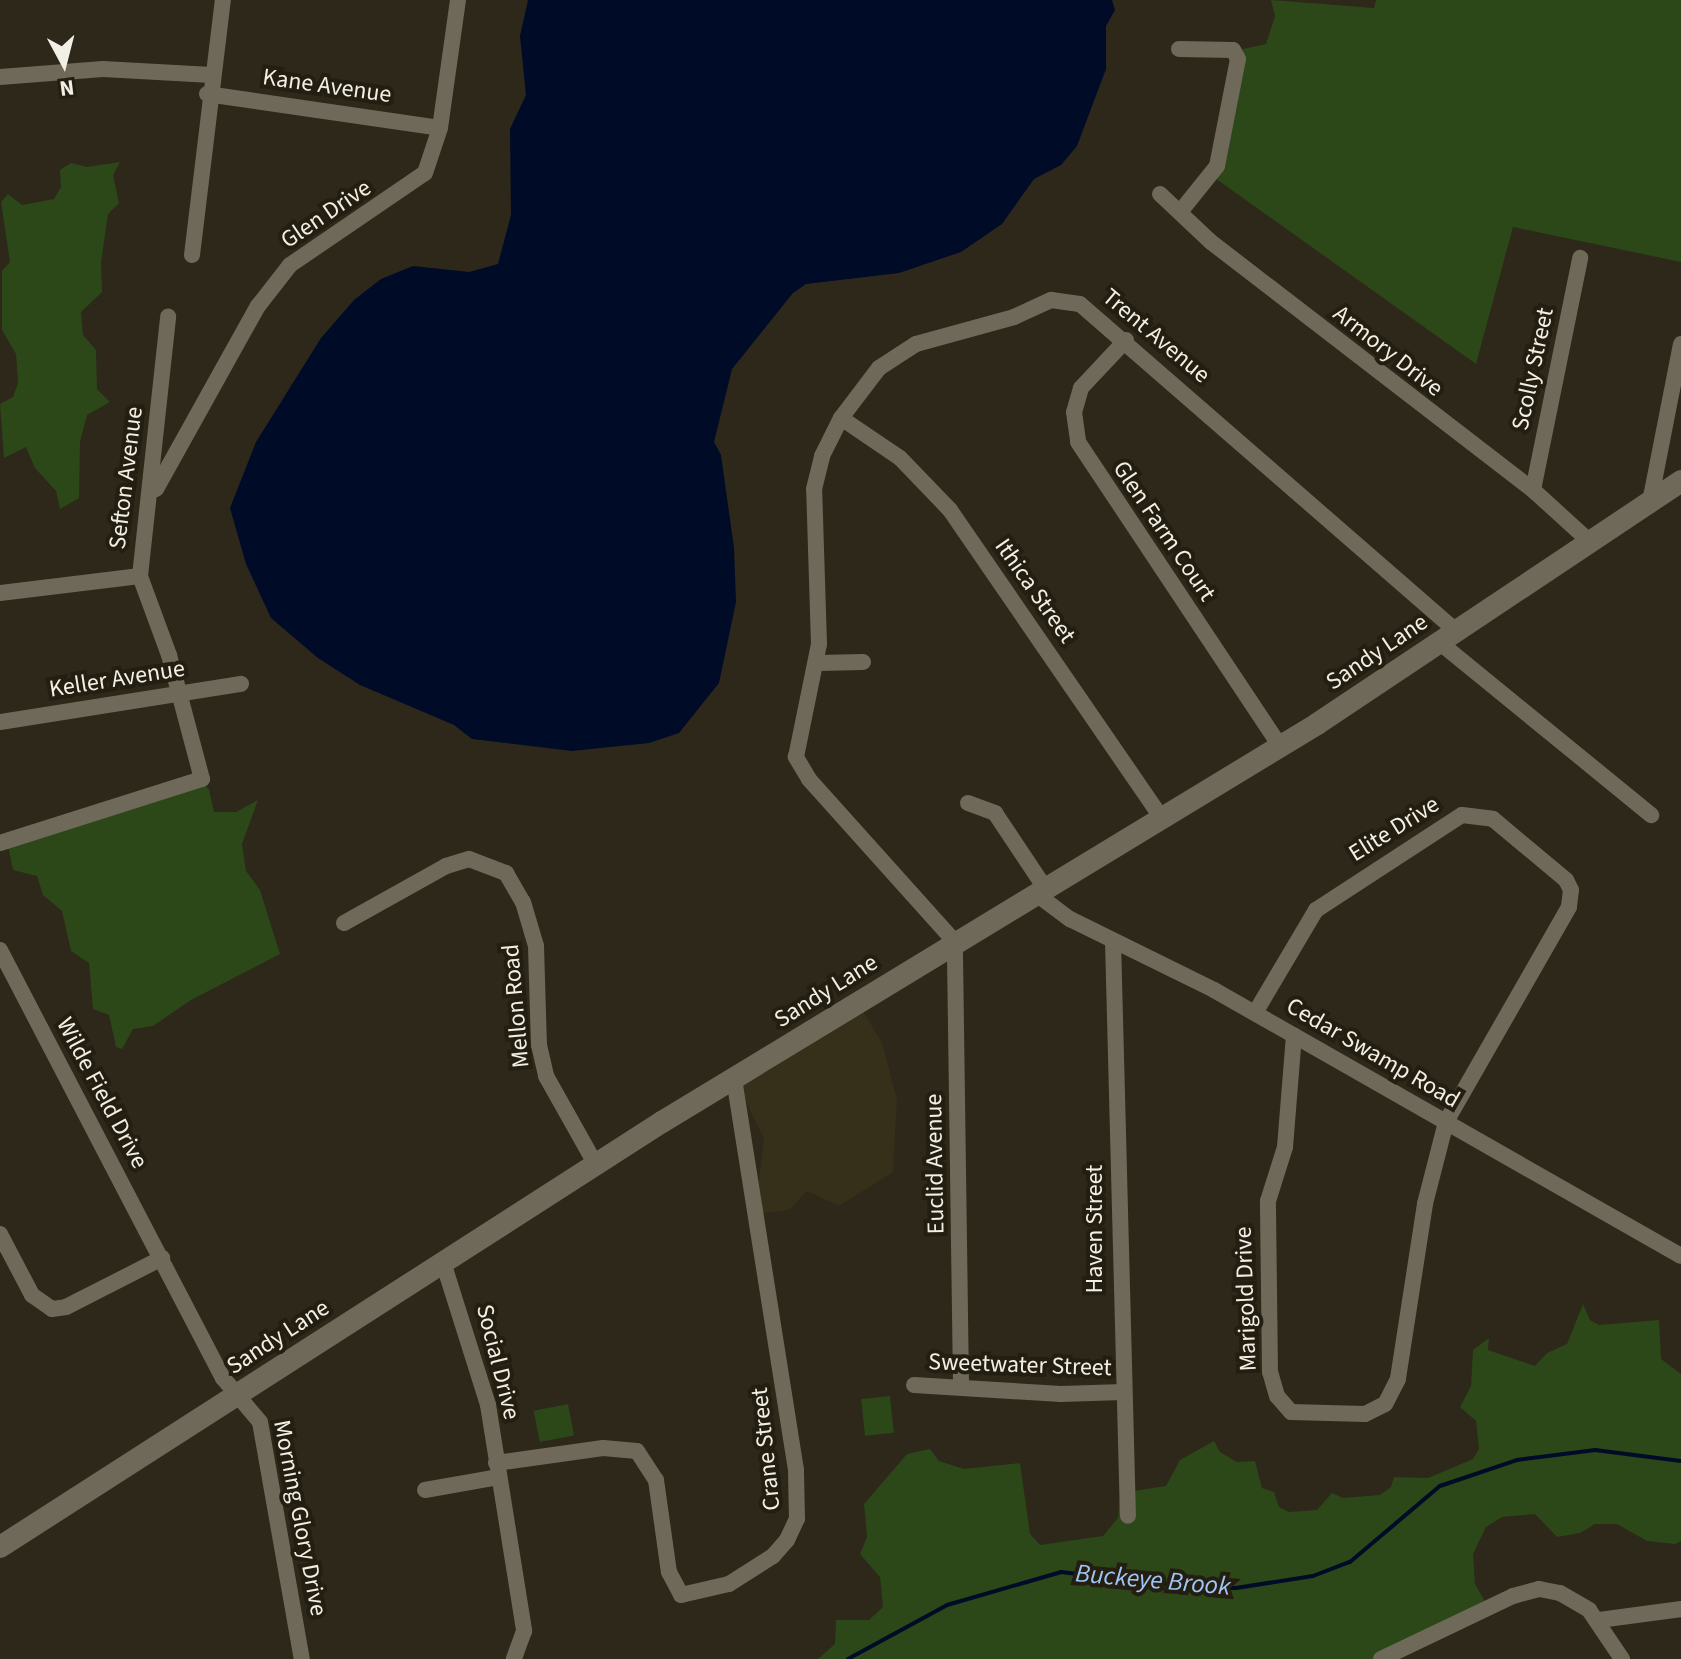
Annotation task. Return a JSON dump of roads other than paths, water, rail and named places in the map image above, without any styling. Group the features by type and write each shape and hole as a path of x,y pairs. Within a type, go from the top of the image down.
{"main road":[{"name":"Sandy Lane","path":"0,1547 734,1078 955,942 1043,893 1280,746 1681,481"}],"street":[{"path":"192,255 207,94 223,0"},
{"name":"Glen Drive","path":"152,498 274,284 298,258 418,180 433,155 440,128 458,0"},
{"path":"1179,49 1233,50 1238,59 1217,166 1180,212"},
{"path":"0,77 103,69 212,75"},
{"name":"Kane Avenue","path":"207,94 440,128"},
{"name":"Armory Drive","path":"1160,194 1211,242 1533,490 1589,541"},
{"name":"Scolly Street","path":"1533,490 1580,258"},
{"name":"Trent Avenue","path":"955,942 800,764 798,743 818,663 814,489 822,456 841,418 879,368 916,344 1014,317 1051,300 1080,304 1126,340 1447,636 1651,815"},
{"name":"Sefton Avenue","path":"0,843 202,779 180,693 140,576 140,539 152,498 168,317"},
{"name":"Glen Farm Court","path":"1126,340 1087,377 1077,398 1078,442 1280,746"},
{"path":"1650,502 1681,344"},
{"name":"Ithica Street","path":"841,418 900,458 950,510 1162,818"},
{"path":"0,593 140,576"},
{"path":"818,663 863,662"},
{"name":"Keller Avenue","path":"0,722 241,684"},
{"path":"968,803 995,813 1043,893"},
{"name":"Elite Drive","path":"1255,1013 1316,910 1462,815 1493,819 1566,880 1571,896 1446,1122"},
{"name":"Mellon Road","path":"344,923 446,866 469,859 506,873 523,902 536,946 539,1045 546,1076 596,1165"},
{"name":"Cedar Swamp Road","path":"1043,893 1070,919 1255,1013 1681,1256"},
{"name":"Haven Street","path":"1113,941 1128,1516"},
{"name":"Euclid Avenue","path":"955,942 961,1385"},
{"name":"Wilde Field Drive","path":"0,950 236,1395"},
{"name":"Marigold Drive","path":"1294,1035 1285,1147 1268,1201 1265,1314 1273,1387 1291,1412 1356,1415 1380,1408 1392,1394 1427,1191 1446,1122"},
{"name":"Crane Street","path":"497,1470 603,1448 637,1451 656,1480 669,1572 681,1595 729,1584 773,1556 787,1540 797,1519 796,1470 734,1078"},
{"path":"0,1234 32,1295 52,1309 66,1307 162,1258"},
{"name":"Social Drive","path":"443,1262 481,1375 524,1631 514,1659"},
{"name":"Sweetwater Street","path":"914,1385 961,1385 1061,1394 1123,1392"},
{"name":"Morning Glory Drive","path":"236,1395 260,1422 302,1659"},
{"path":"425,1490 497,1470"},
{"path":"1381,1659 1530,1590 1560,1593 1599,1620 1622,1659"},
{"path":"1599,1620 1681,1609"}],"water":[{"path":"528,0 1112,0 1115,10 1106,26 1106,69 1077,146 1061,165 1034,179 1002,224 961,252 899,273 806,284 793,293 732,369 714,442 721,455 734,548 736,602 719,683 679,733 649,743 572,751 472,739 454,725 360,685 318,658 271,618 246,564 230,508 256,442 321,338 354,300 381,279 413,266 469,272 498,264 511,215 510,129 526,95 520,36"}],"waterway":[{"name":"Buckeye Brook","path":"848,1659 947,1605 1061,1572 1199,1588 1236,1588 1313,1576 1350,1562 1440,1486 1517,1460 1595,1450 1681,1461"}]}
